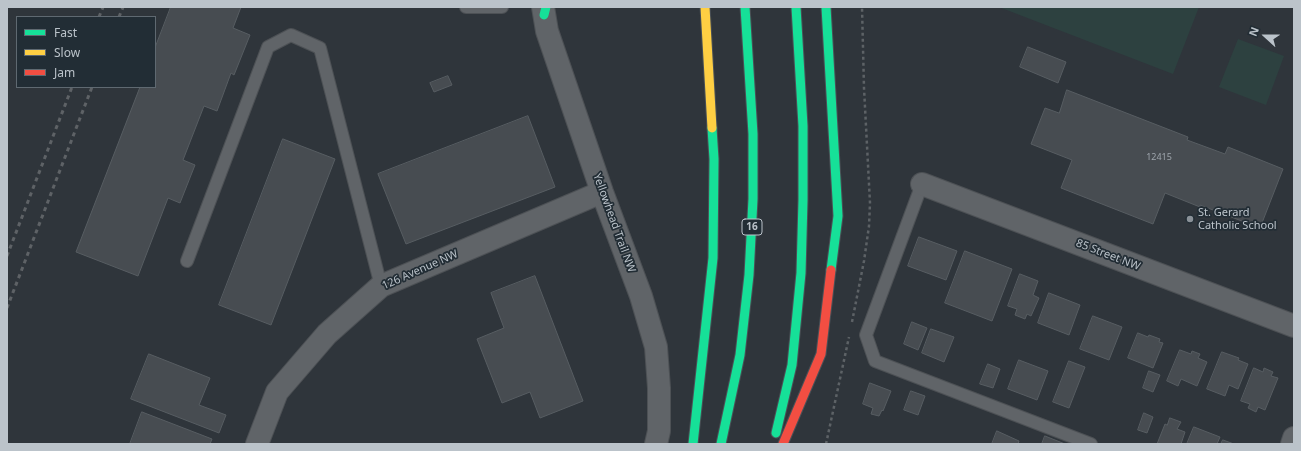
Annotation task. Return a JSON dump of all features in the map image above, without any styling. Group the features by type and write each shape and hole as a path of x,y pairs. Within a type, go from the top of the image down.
{"highway":[{"name":"16","path":"721,444 740,354 749,275 753,199 753,134 745,7"},
{"path":"774,444 792,365 801,273 803,126 796,7"},
{"path":"783,444 821,354 838,216 826,7"},
{"path":"693,444 714,258 714,159 704,10"}],"street":[{"name":"Yellowhead Trail NW","path":"544,10 547,31 602,192 641,296 656,347 659,388 659,431 656,444"},
{"name":"85 Street NW","path":"922,184 1294,326"},
{"name":"126 Avenue NW","path":"257,444 277,392 327,334 381,286 602,192"},
{"path":"1292,444 1294,438"}],"lane":[{"path":"466,7 502,7"},
{"path":"187,261 268,47 291,35 320,48 381,286"},
{"path":"922,184 866,335 875,361 1091,444"}],"green space":[{"path":"999,7 1199,7 1173,74"},
{"path":"1238,39 1284,56 1266,105 1219,87"}],"building":[{"path":"171,7 241,7 233,28 250,35 234,75 231,73 217,111 204,106 183,160 195,165 180,203 168,198 138,276 76,252 140,88 156,88 156,45"},
{"path":"1028,47 1066,62 1058,83 1020,67"},
{"path":"448,76 452,85 434,92 430,83"},
{"path":"1067,90 1188,137 1187,140 1225,154 1228,147 1283,169 1260,228 1165,193 1153,224 1061,188 1072,160 1031,144 1045,108 1059,113"},
{"path":"528,116 555,187 406,244 378,174"},
{"path":"283,139 335,159 271,325 219,305"},
{"path":"919,237 957,251 946,280 908,266"},
{"path":"965,251 1012,269 992,321 945,303"},
{"path":"1020,274 1038,281 1033,295 1039,298 1031,316 1027,314 1025,319 1015,315 1017,309 1008,306"},
{"path":"535,276 583,401 540,418 530,392 502,403 477,339 504,328 491,293"},
{"path":"1049,293 1080,305 1069,335 1038,323"},
{"path":"1093,316 1122,327 1109,360 1080,349"},
{"path":"912,322 927,328 918,350 904,344"},
{"path":"931,329 954,337 944,362 922,353"},
{"path":"1138,333 1148,337 1149,335 1160,339 1159,342 1163,343 1153,368 1128,358"},
{"path":"1180,350 1191,354 1192,351 1200,354 1198,358 1207,362 1197,386 1181,379 1178,386 1167,381"},
{"path":"1222,352 1239,358 1238,360 1248,364 1238,389 1229,385 1225,396 1207,389"},
{"path":"149,354 210,378 199,405 226,415 219,433 131,399"},
{"path":"1019,360 1048,371 1037,400 1008,389"},
{"path":"1069,361 1085,367 1069,408 1053,402"},
{"path":"988,364 1000,369 993,388 980,384"},
{"path":"1254,368 1263,372 1264,368 1273,372 1271,376 1278,378 1265,410 1258,407 1256,412 1248,408 1250,404 1241,401"},
{"path":"1149,371 1160,375 1153,392 1143,388"},
{"path":"870,383 891,391 883,411 882,410 879,416 871,414 873,408 863,404"},
{"path":"911,391 925,396 918,415 904,410"},
{"path":"142,412 212,439 210,444 130,444"},
{"path":"1144,413 1153,417 1147,433 1138,430"},
{"path":"1170,418 1181,422 1177,429 1185,432 1181,444 1157,444 1165,424 1167,425"},
{"path":"1194,427 1220,437 1217,444 1187,444"},
{"path":"997,431 1019,441 1018,444 992,444"},
{"path":"1045,436 1065,444 1042,444"},
{"path":"1223,440 1234,444 1221,444"}],"railway":[{"path":"99,16 103,7"},
{"path":"119,16 123,7"},
{"path":"7,256 72,88"},
{"path":"7,308 92,88"}],"traffic: fast":[{"path":"544,15 546,7"},
{"path":"721,444 740,355 749,275 753,199 753,134 745,7"},
{"path":"776,433 792,365 801,273 803,126 796,7"},
{"path":"826,7 838,216 831,270"},
{"path":"693,444 713,258 714,159 712,128"}],"traffic: slow":[{"path":"705,7 712,128"}],"traffic: jam":[{"path":"783,444 821,354 831,270"}],"place":[{"name":"St. Gerard Catholic School","path":"1190,219"}]}
